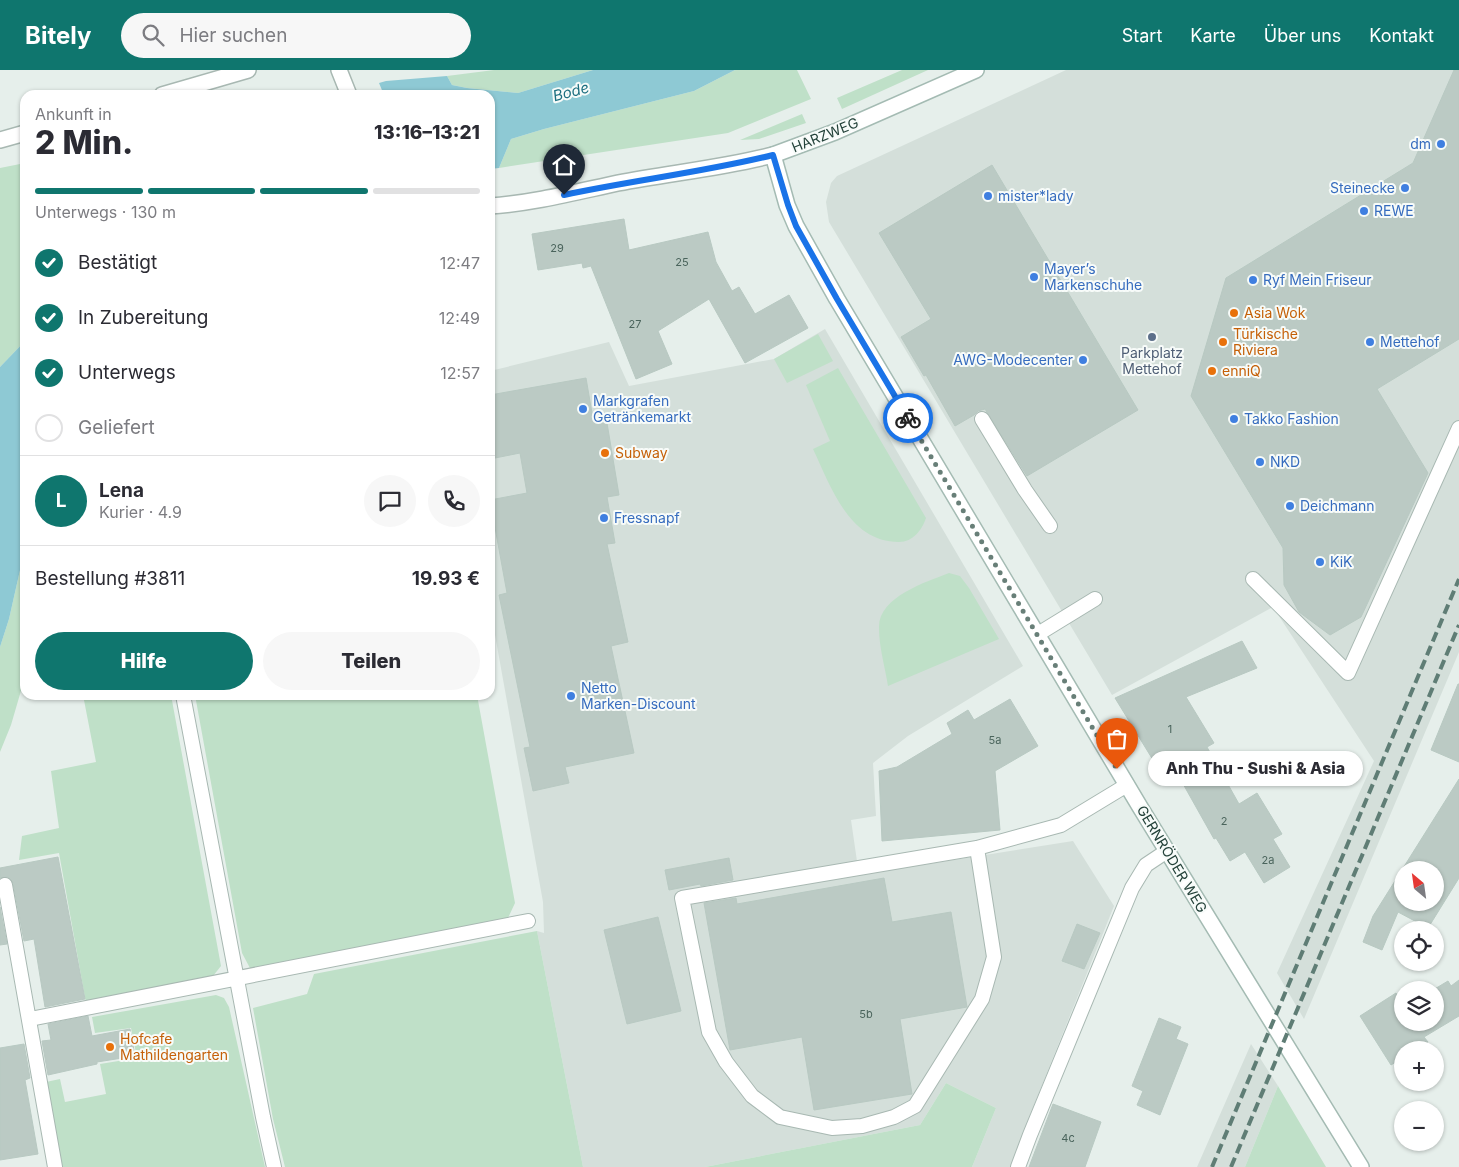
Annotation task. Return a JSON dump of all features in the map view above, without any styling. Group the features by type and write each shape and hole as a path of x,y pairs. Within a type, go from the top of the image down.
{"main road":[{"path":"179,90 248,70"},
{"path":"339,70 347,90"},
{"name":"HARZWEG","path":"495,206 527,203 620,183 741,163 773,155 835,132 976,70"},
{"path":"0,140 20,134"},
{"name":"GERNRÖDER WEG","path":"773,155 788,205 837,299 1167,852 1361,1167"}],"lane":[{"path":"982,419 1025,490 1050,526"},
{"path":"1253,579 1348,674 1459,428"},
{"path":"1038,634 1096,599"},
{"path":"184,700 236,979 274,1167"},
{"path":"977,848 994,957 982,999 916,1106 894,1116 862,1126 832,1128 780,1117 752,1096 726,1062 710,1032 682,898 977,848 1061,825 1127,785"},
{"path":"1018,1167 1132,888 1146,865 1167,852"},
{"path":"5,885 55,1167"},
{"path":"30,1020 528,921"}],"shaded area":[{"path":"1066,70 1459,70 1459,652 1304,1019 1277,973 1374,761 1273,607 1112,695 829,222 826,202 831,183 837,176"},
{"path":"825,329 1023,666 908,736 873,763 876,816 851,820 859,875 1073,841 1114,906 1028,1120 1012,1167 972,1167 996,1108 946,1083 920,1125 705,1167 583,1167 537,931 544,933 543,902 495,635 495,370 609,342 629,386 774,359"},
{"path":"1251,1044 1278,1086 1245,1167 1197,1167"}],"green space":[{"path":"494,70 593,70 518,93 452,85 447,76"},
{"path":"735,70 797,70 811,99 728,133 499,168 511,139 694,91"},
{"path":"902,70 928,70 842,109 837,98"},
{"path":"802,114 806,123 759,139 740,140"},
{"path":"20,164 20,346 0,367 0,168"},
{"path":"818,334 833,361 787,383 774,359"},
{"path":"838,368 926,518 919,531 909,540 899,542 882,540 867,533 855,523 835,495 813,449 830,441 806,385"},
{"path":"20,570 20,694 11,725 0,752 0,647 9,619"},
{"path":"949,573 960,576 999,639 888,686 880,642 879,628 881,617 886,608 905,592"},
{"path":"84,700 172,700 221,966 213,976 86,1003 59,853 19,860 22,836 59,828 51,771 96,762"},
{"path":"196,700 478,700 515,903 508,918 251,970 242,953"},
{"path":"537,931 583,1167 285,1167 273,1119 253,1008 307,994 314,974"},
{"path":"216,995 224,998 229,1007 265,1167 62,1167 46,1082 60,1079 65,1102 106,1094 100,1064 137,1058 131,1028 95,1033 92,1017"},
{"path":"946,1083 996,1108 972,1167 705,1167 920,1125"},
{"path":"1278,1086 1326,1167 1245,1167"}],"water":[{"name":"Bode","path":"593,70 735,70 694,91 511,139 499,168 495,168 495,91 518,93"},
{"path":"447,76 452,85 487,90 382,90 379,83"},
{"path":"20,346 20,570 9,619 0,647 0,367"}],"building":[{"path":"1454,70 1459,70 1459,339 1377,389 1428,473 1361,617 1330,635 1299,612 1284,585 1283,548 1191,396 1226,278 1413,163"},
{"path":"992,165 1138,410 1027,476 985,409 978,411 955,426 926,375 924,376 901,337 931,319 879,233"},
{"path":"624,219 629,250 708,232 716,262 732,291 739,287 755,314 789,295 808,328 745,363 709,299 658,331 672,364 636,379 591,266 583,268 582,263 538,270 532,234"},
{"path":"586,378 593,419 606,417 619,495 607,497 615,543 607,544 628,642 611,646 634,753 565,767 569,783 533,791 524,748 530,747 499,595 507,593 495,527 495,499 527,493 520,453 495,458 495,394"},
{"path":"1242,641 1257,668 1186,697 1214,743 1207,747 1239,804 1257,793 1282,834 1273,839 1290,867 1264,883 1245,852 1230,861 1216,838 1214,839 1173,766 1161,773 1115,698"},
{"path":"1459,684 1459,762 1431,750"},
{"path":"1010,699 1038,746 995,771 1000,830 882,841 879,771 897,767 952,734 947,723 968,710 974,720"},
{"path":"1459,779 1459,878 1444,902 1444,861 1408,861"},
{"path":"58,857 85,999 45,1007 34,939 24,941 13,883 8,877 0,878 0,868"},
{"path":"729,858 733,880 669,890 665,870"},
{"path":"884,878 892,922 951,912 967,1007 900,1019 912,1094 814,1110 802,1037 730,1050 704,903 736,898 737,904"},
{"path":"1394,883 1394,911 1439,911 1432,921 1415,921 1398,912 1382,950 1363,942 1373,916"},
{"path":"0,907 7,944 0,945"},
{"path":"658,917 681,1011 627,1024 604,930"},
{"path":"1077,924 1100,933 1084,969 1062,961"},
{"path":"1459,980 1459,1016 1444,1025 1444,983 1448,981 1451,986"},
{"path":"1394,994 1394,1031 1434,1031 1424,1037 1427,1041 1394,1041 1394,1063 1391,1065 1360,1016"},
{"path":"88,1016 92,1036 130,1029 135,1056 97,1062 97,1064 48,1075 42,1041 51,1040 48,1024"},
{"path":"1159,1018 1181,1027 1176,1039 1188,1044 1160,1115 1137,1105 1143,1091 1132,1086"},
{"path":"24,1044 30,1078 25,1080 38,1154 0,1160 0,1048"},
{"path":"1053,1104 1101,1122 1085,1167 1029,1167"}],"railway":[{"path":"1212,1167 1459,579"},
{"path":"1231,1167 1459,625"}],"way so far":[{"path":"908,418 1117,769"}],"place":[{"name":"dm","path":"1441,144"},
{"name":"Steinecke","path":"1405,188"},
{"name":"mister*lady","path":"988,196"},
{"name":"REWE","path":"1364,211"},
{"name":"Mayer’s Markenschuhe","path":"1034,277"},
{"name":"Ryf Mein Friseur","path":"1253,280"},
{"name":"Asia Wok","path":"1234,313"},
{"name":"Parkplatz Mettehof","path":"1152,337"},
{"name":"Türkische Riviera","path":"1223,342"},
{"name":"Mettehof","path":"1370,342"},
{"name":"AWG-Modecenter","path":"1083,360"},
{"name":"enniQ","path":"1212,371"},
{"name":"Markgrafen Getränkemarkt","path":"583,409"},
{"name":"Takko Fashion","path":"1234,419"},
{"name":"Subway","path":"605,453"},
{"name":"NKD","path":"1260,462"},
{"name":"Deichmann","path":"1290,506"},
{"name":"Fressnapf","path":"604,518"},
{"name":"KiK","path":"1320,562"},
{"name":"Netto Marken-Discount","path":"571,696"},
{"name":"Anh Thu - Sushi & Asia","path":"1117,769"},
{"name":"Hofcafe Mathildengarten","path":"110,1047"}],"route":[{"path":"564,195 620,183 741,163 773,155 796,226 908,418"}]}
